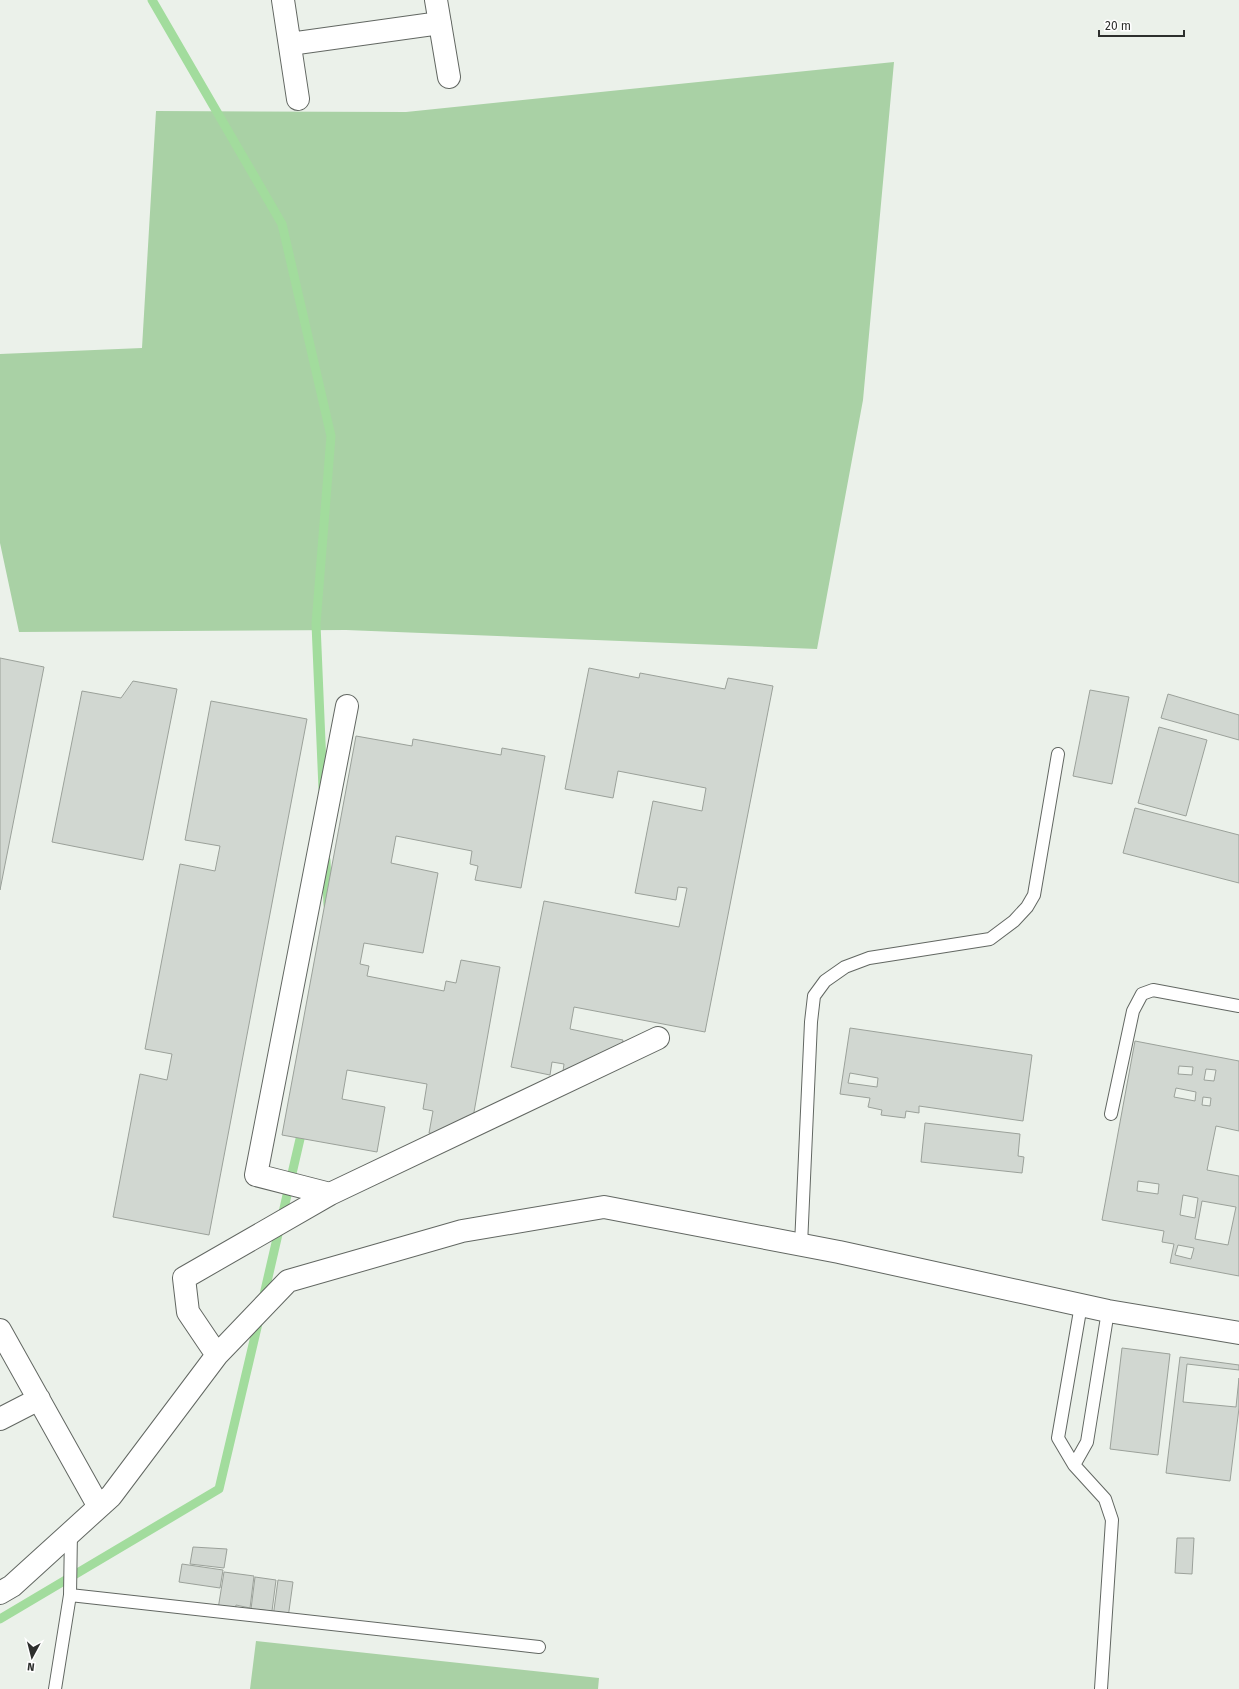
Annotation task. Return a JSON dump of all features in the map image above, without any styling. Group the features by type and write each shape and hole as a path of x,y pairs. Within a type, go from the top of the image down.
{"street":[{"path":"283,0 298,99"},
{"path":"436,0 449,77"},
{"path":"290,44 440,23"},
{"path":"330,1194 256,1175 347,706"},
{"path":"217,1355 188,1312 184,1278 330,1194 658,1038"},
{"path":"0,1593 12,1586 111,1496 217,1355 288,1281 462,1231 604,1206 801,1245 1108,1311 1239,1333"},
{"path":"0,1330 99,1507"},
{"path":"0,1419 39,1399"}],"lane":[{"path":"801,1245 811,1022 814,996 825,981 845,967 869,958 990,939 1014,921 1027,907 1034,895 1058,754"},
{"path":"1112,1114 1133,1011 1142,994 1153,990 1239,1006"},
{"path":"1081,1305 1058,1438 1074,1465 1105,1499 1112,1520 1101,1689"},
{"path":"1074,1465 1087,1442 1108,1311"},
{"path":"55,1685 70,1595 71,1532"},
{"path":"70,1595 539,1647"}],"green space":[{"path":"894,62 863,400 817,649 346,630 19,632 0,543 0,354 142,348 156,111 406,112"},
{"path":"256,1641 599,1678 598,1689 250,1689"}],"building":[{"path":"0,658 44,667 0,890"},
{"path":"589,668 639,678 640,673 725,689 728,678 773,686 705,1032 574,1007 570,1029 623,1040 621,1052 563,1071 564,1064 552,1062 550,1075 511,1067 544,901 679,927 687,888 678,887 676,900 635,893 653,801 702,811 706,788 618,771 613,798 565,789"},
{"path":"133,681 177,689 143,860 52,842 82,691 121,698"},
{"path":"1090,690 1129,697 1112,784 1073,776"},
{"path":"1168,694 1239,715 1239,740 1161,718"},
{"path":"211,701 307,719 209,1235 113,1217 140,1074 167,1080 172,1054 145,1049 180,864 215,871 220,846 185,840"},
{"path":"1159,727 1207,740 1186,816 1138,803"},
{"path":"356,736 412,746 413,739 501,755 502,748 545,756 521,888 475,880 478,866 470,864 472,851 396,836 391,863 438,873 423,953 364,943 360,964 369,966 367,976 444,991 446,981 456,983 461,960 500,967 469,1140 429,1133 433,1111 423,1109 427,1084 347,1070 342,1099 385,1107 377,1152 282,1135"},
{"path":"1135,808 1239,835 1239,883 1123,853"},
{"path":"850,1028 1032,1055 1023,1121 919,1106 919,1113 906,1111 905,1118 881,1115 882,1110 868,1107 870,1098 840,1094","holes":["850,1073 878,1078 877,1087 848,1083"]},
{"path":"1135,1041 1239,1061 1239,1131 1216,1126 1207,1170 1239,1176 1239,1276 1170,1263 1174,1244 1162,1242 1164,1231 1102,1220","holes":["1179,1066 1193,1067 1192,1075 1178,1074","1206,1069 1216,1070 1214,1081 1204,1080","1176,1088 1196,1092 1195,1101 1174,1097","1203,1097 1211,1098 1210,1106 1202,1105","1138,1181 1159,1184 1158,1194 1137,1191","1183,1195 1198,1198 1195,1218 1180,1215","1202,1201 1236,1207 1228,1245 1195,1239","1178,1245 1194,1248 1191,1259 1175,1255"]},
{"path":"925,1123 1020,1134 1018,1156 1024,1157 1022,1173 921,1162"},
{"path":"1122,1348 1170,1354 1158,1455 1110,1449"},
{"path":"1180,1357 1239,1365 1239,1370 1187,1364 1183,1402 1236,1407 1239,1378 1239,1408 1230,1481 1166,1473"},
{"path":"1177,1538 1194,1538 1192,1574 1175,1573"},
{"path":"193,1547 227,1549 224,1568 190,1564"},
{"path":"182,1564 223,1570 220,1588 179,1582"},
{"path":"224,1572 254,1576 250,1608 236,1605 235,1612 218,1609"},
{"path":"255,1577 276,1580 272,1611 251,1609"},
{"path":"278,1580 293,1582 288,1618 273,1617"}],"waterway":[{"path":"152,0 282,224 331,436 316,624 323,789"},
{"path":"326,860 328,905"},
{"path":"263,1299 303,1126"},
{"path":"0,1619 219,1489 259,1319"}]}
